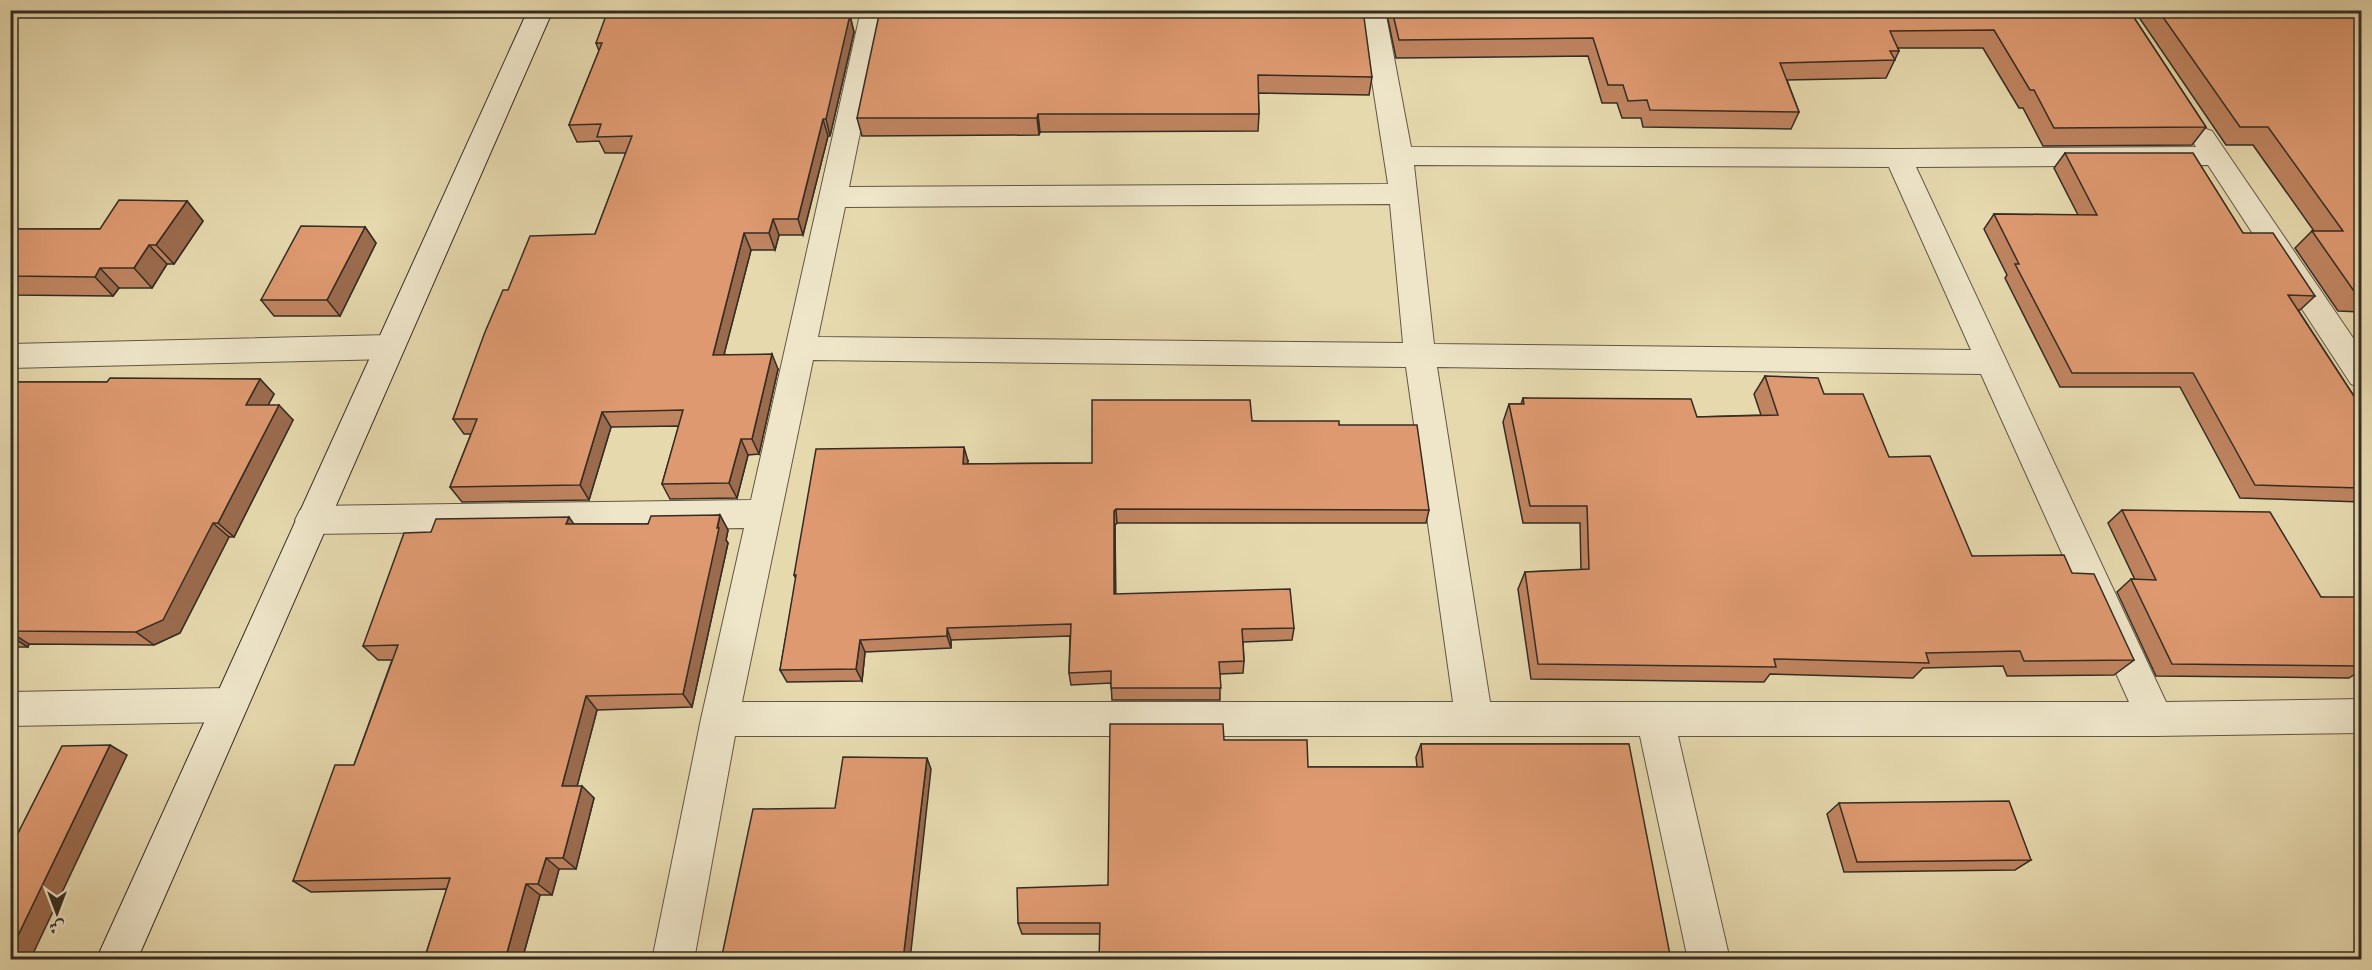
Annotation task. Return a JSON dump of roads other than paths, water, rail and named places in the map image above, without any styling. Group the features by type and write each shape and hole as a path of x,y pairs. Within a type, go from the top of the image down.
{"street":[{"path":"116,960 228,705 541,10"},
{"path":"673,960 720,719 873,10"},
{"path":"1372,10 1399,156 1420,356 1474,719"},
{"path":"2190,117 2361,376"},
{"path":"1399,156 1898,158 2215,156"},
{"path":"1898,158 2155,719"},
{"path":"832,197 1403,194"},
{"path":"10,356 390,347"},
{"path":"800,348 1991,362"},
{"path":"312,520 764,514"},
{"path":"10,709 228,705"},
{"path":"720,719 2155,719 2361,716"},
{"path":"1655,719 1708,960"}]}
